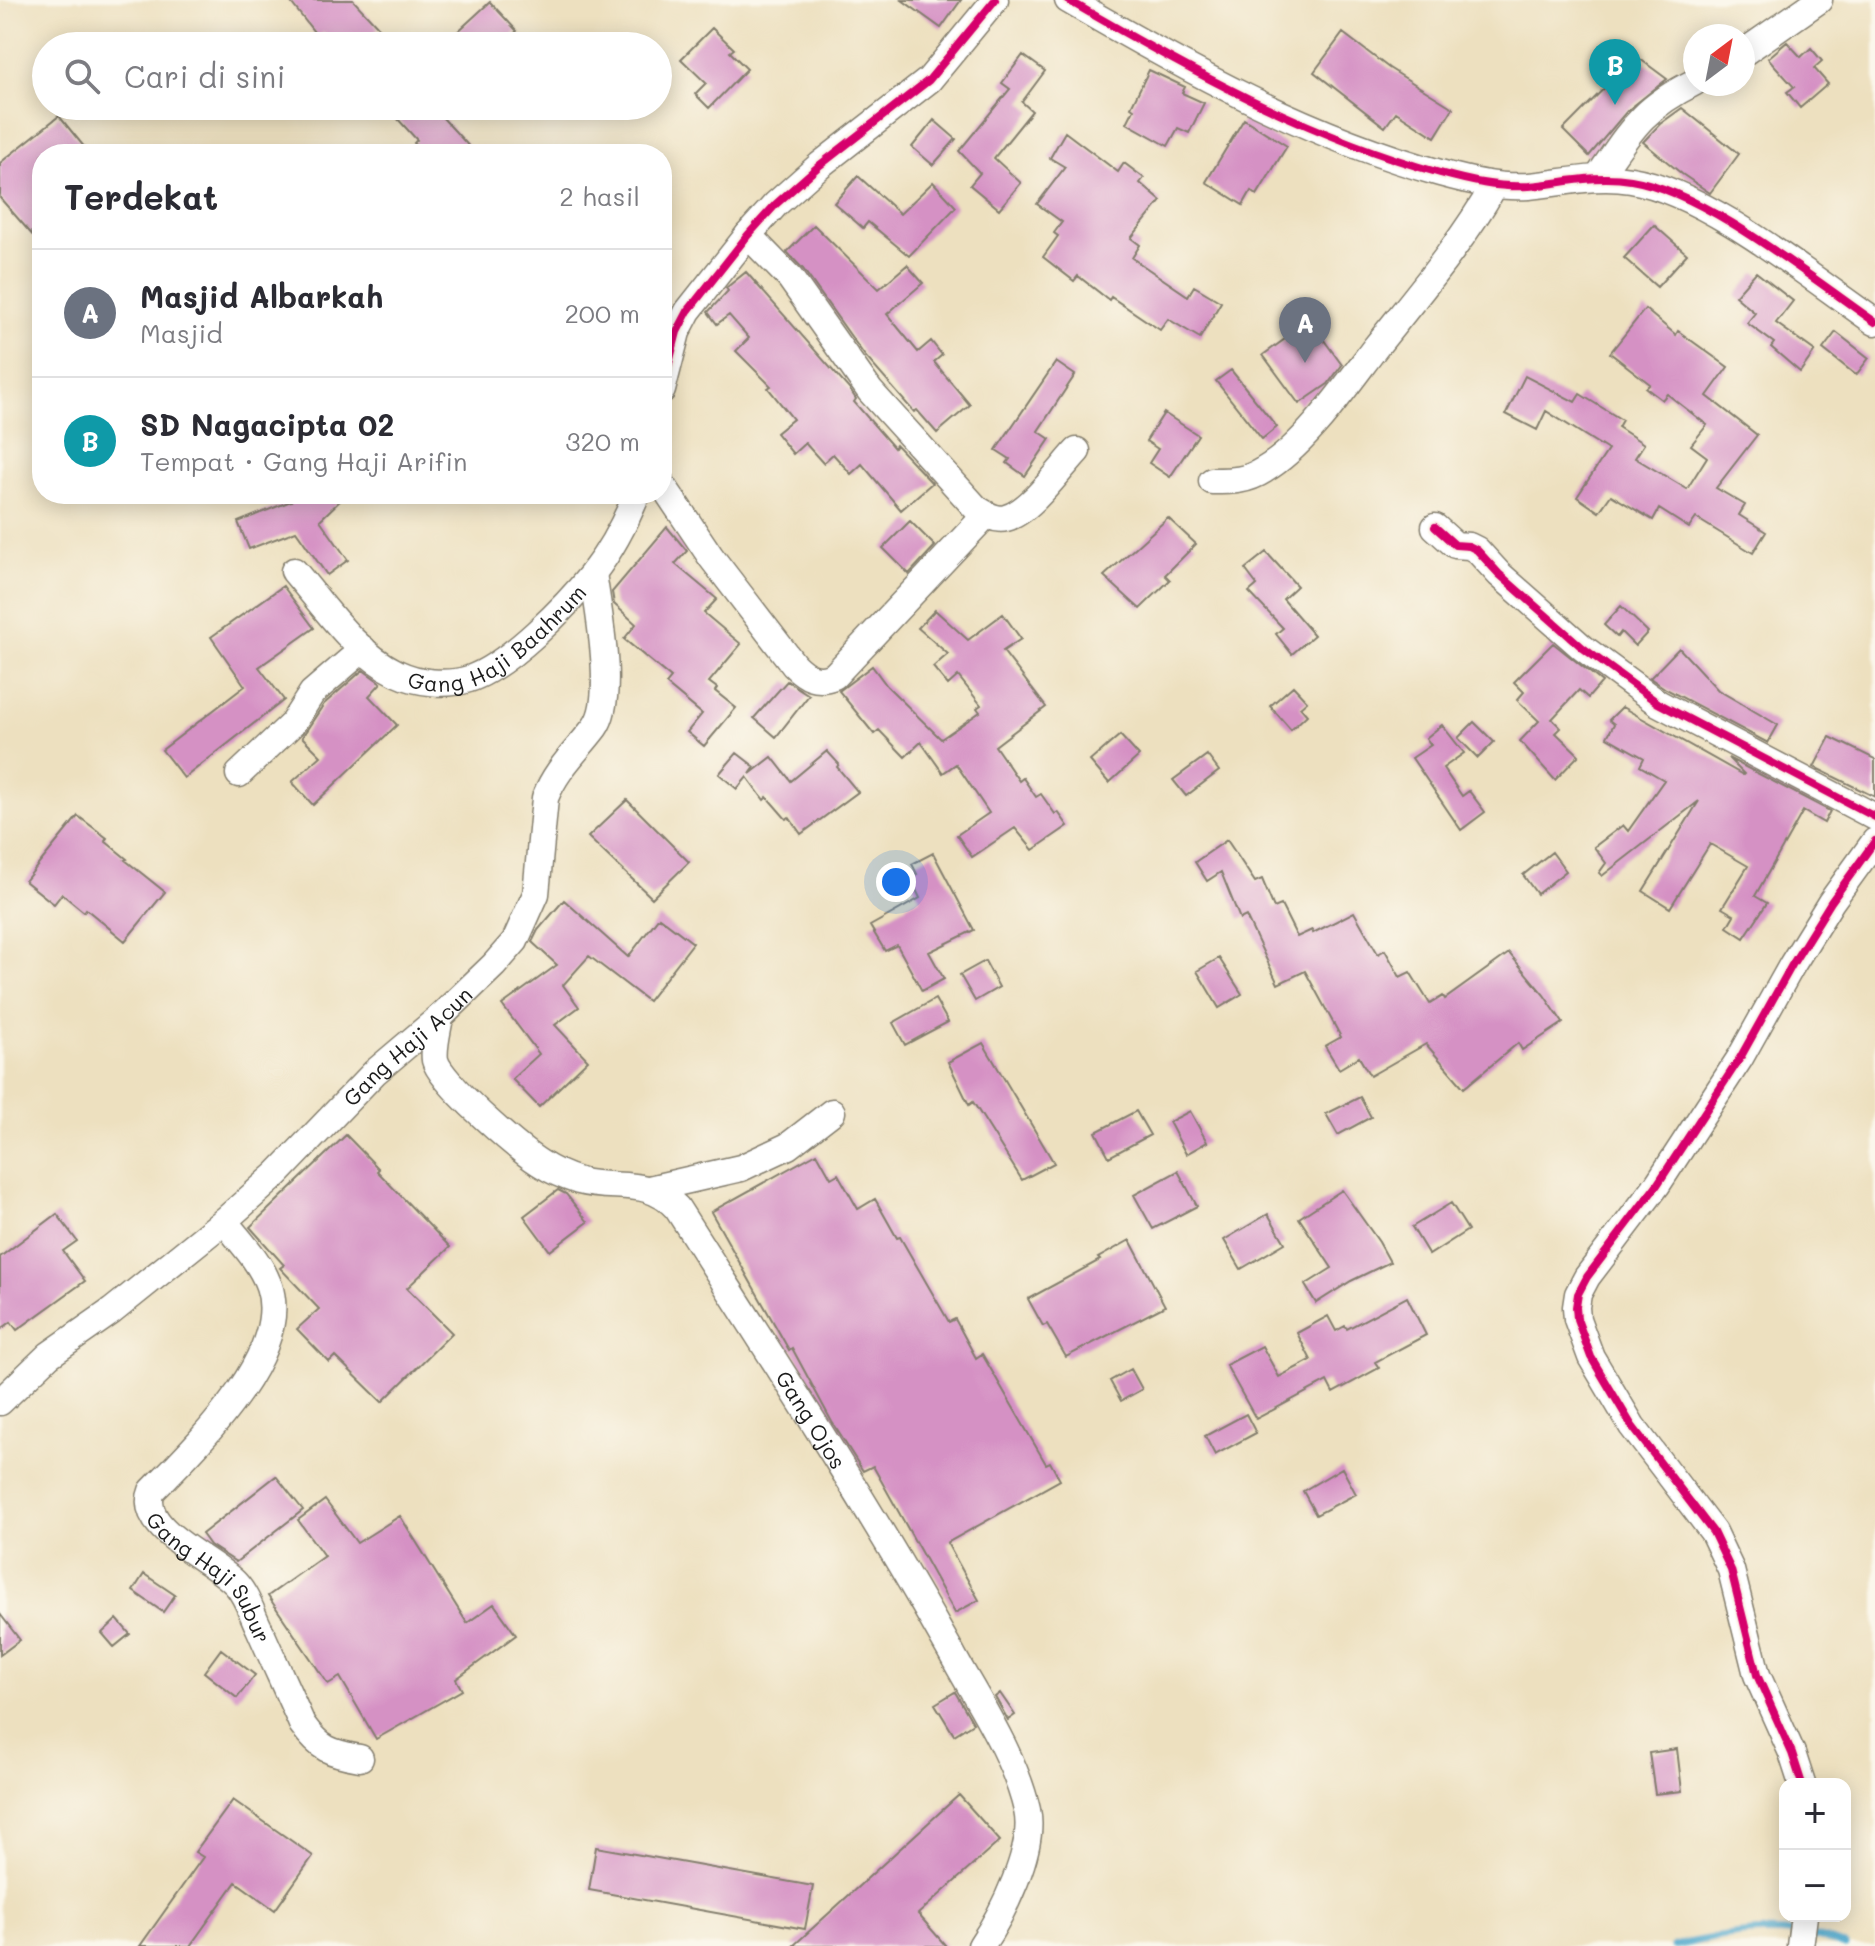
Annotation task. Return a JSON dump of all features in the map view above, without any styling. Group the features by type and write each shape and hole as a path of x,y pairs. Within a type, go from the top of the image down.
{"street":[{"path":"672,351 682,322 748,235 776,204 820,165 929,80 995,0"},
{"path":"1068,0 1175,62 1296,121 1399,161 1494,186 1528,186 1598,177 1631,180 1680,195 1740,230 1875,322"},
{"path":"1755,45 1819,0"},
{"path":"1598,177 1646,112 1666,96 1683,88"},
{"path":"1212,481 1244,481 1266,469 1302,437 1446,259 1476,218 1494,186"},
{"path":"748,235 790,278 870,391 976,508 986,515 997,519 1007,518 1023,510 1077,451"},
{"path":"672,499 711,557 794,665 809,677 819,680 834,676 986,515"},
{"name":"Gang Haji Baahrum","path":"294,571 380,664 401,675 443,683 469,679 490,669 540,629 593,573 632,504"},
{"path":"1435,527 1455,545 1477,550 1499,574 1583,648 1658,703 1875,817"},
{"name":"Gang Haji Acun","path":"0,1402 49,1355 112,1311 277,1174 375,1072 440,1017 515,941 536,894 545,798 550,784 557,771 596,725 602,711 602,643 593,573"},
{"path":"239,774 292,724 312,693 363,649"},
{"path":"1800,1778 1757,1675 1731,1570 1713,1532 1632,1426 1591,1357 1577,1319 1576,1307 1578,1294 1587,1277 1657,1185 1740,1058 1838,890 1875,841"},
{"path":"440,1017 435,1061 441,1073 522,1149 558,1173 582,1182 649,1189 741,1168 788,1146 832,1112"},
{"name":"Gang Ojos","path":"649,1189 667,1196 686,1220 853,1486 925,1606 1004,1750 1027,1810 1029,1824 1020,1864 1001,1914 981,1946"},
{"name":"Gang Haji Subur","path":"224,1221 260,1267 269,1287 272,1321 260,1353 229,1409 152,1491 149,1510 155,1521 185,1547 238,1585 302,1724 311,1737 333,1754 360,1758"},
{"path":"1800,1946 1803,1922"}],"building":[{"path":"289,0 353,0 379,28 375,32 314,32"},
{"path":"902,0 961,0 941,28"},
{"path":"490,2 517,31 516,32 457,32"},
{"path":"712,28 734,49 730,52 747,69 709,108 695,94 706,83 681,59"},
{"path":"1343,33 1389,68 1453,108 1435,137 1396,112 1385,127 1314,72"},
{"path":"1787,42 1801,57 1811,48 1822,61 1814,68 1828,84 1800,108 1787,92 1794,87 1768,58"},
{"path":"1023,55 1045,71 1022,102 1032,111 994,158 1021,183 999,209 970,185 980,173 959,151 1010,89 1002,83"},
{"path":"1636,56 1667,79 1627,111 1589,156 1563,130"},
{"path":"1149,70 1185,87 1182,93 1204,103 1189,133 1178,128 1168,146 1127,123 1134,109 1131,107"},
{"path":"1682,108 1739,154 1710,193 1643,142"},
{"path":"1244,119 1287,146 1257,195 1251,191 1243,205 1206,182"},
{"path":"54,120 62,120 82,144 32,144 32,235 0,198 0,163"},
{"path":"399,120 445,120 467,144 415,144 417,140"},
{"path":"934,120 956,139 933,165 912,147"},
{"path":"1065,132 1118,172 1124,163 1144,178 1140,183 1161,201 1131,238 1140,245 1132,258 1188,296 1194,286 1221,302 1200,338 1168,319 1160,330 1111,297 1109,300 1078,276 1074,281 1043,257 1058,236 1054,233 1062,222 1037,204 1065,167 1050,158"},
{"path":"858,176 900,214 933,182 956,207 909,256 868,222 863,228 834,203"},
{"path":"814,225 879,289 907,265 923,283 887,314 918,352 931,341 942,355 934,362 970,405 937,433 917,410 914,412 865,356 803,269 787,252"},
{"path":"1654,225 1687,254 1657,287 1624,258"},
{"path":"746,272 850,390 856,399 854,402 894,448 896,445 932,483 901,510 862,464 851,474 833,454 823,463 805,443 793,454 776,433 793,419 768,388 771,386 736,351 749,338 729,315 717,324 708,312 728,291 726,288"},
{"path":"1756,272 1793,301 1776,323 1815,351 1800,372 1771,347 1774,343 1747,323 1755,313 1735,296"},
{"path":"1645,309 1676,335 1678,331 1728,367 1707,396 1757,435 1716,488 1745,505 1739,515 1766,532 1753,553 1696,518 1689,528 1659,509 1653,520 1611,495 1599,512 1577,497 1608,450 1546,411 1537,430 1506,414 1525,376 1575,402 1580,394 1622,420 1618,427 1644,444 1635,458 1687,489 1707,457 1691,445 1707,425 1667,394 1662,400 1646,388 1650,384 1610,353"},
{"path":"1310,321 1342,365 1328,384 1299,404 1263,355"},
{"path":"1836,332 1869,358 1856,375 1823,349"},
{"path":"1056,362 1075,375 1038,431 1050,439 1025,476 1007,463 1010,459 996,450"},
{"path":"1231,370 1277,427 1262,439 1216,381"},
{"path":"1164,413 1198,435 1170,477 1149,463 1158,449 1146,441"},
{"path":"283,504 337,504 320,520 348,560 327,575 296,531 249,549 238,522"},
{"path":"1168,518 1196,544 1165,575 1170,580 1140,609 1104,576"},
{"path":"910,521 935,546 909,574 883,548"},
{"path":"667,527 687,551 675,564 717,599 704,613 741,644 709,682 736,708 704,746 687,732 702,714 666,684 671,678 624,639 636,624 614,604 612,592"},
{"path":"1266,552 1297,586 1283,599 1314,635 1292,654 1276,634 1283,628 1249,592 1257,585 1245,569"},
{"path":"283,586 314,628 259,667 284,700 184,778 162,750 245,686 211,637"},
{"path":"1621,606 1648,632 1635,646 1621,632 1617,637 1604,625"},
{"path":"935,610 968,640 1003,614 1021,639 1003,651 1046,707 995,746 1019,781 1023,778 1036,797 1041,794 1068,826 1033,850 1015,828 972,857 957,835 989,813 956,764 943,773 921,742 905,757 879,730 874,734 839,691 872,666 887,686 941,739 980,712 977,708 981,705 958,676 948,685 933,667 948,654 918,628"},
{"path":"1553,643 1602,682 1588,698 1579,690 1552,719 1561,728 1556,733 1579,755 1555,780 1520,741 1539,721 1517,700 1524,692 1514,682"},
{"path":"1679,648 1718,690 1778,725 1768,743 1650,678"},
{"path":"363,670 381,683 369,696 397,725 313,805 292,782 321,756 302,737 324,704"},
{"path":"787,681 809,695 776,737 754,718"},
{"path":"1293,686 1307,701 1300,707 1307,715 1291,730 1270,706"},
{"path":"1622,707 1743,775 1728,758 1830,811 1824,823 1803,811 1755,896 1767,903 1744,938 1727,927 1734,915 1722,908 1748,866 1710,844 1670,908 1643,891 1699,801 1602,876 1599,873 1606,863 1594,847 1623,825 1628,831 1664,780 1640,766 1644,758 1607,737 1614,724 1609,720"},
{"path":"1474,722 1494,742 1478,758 1458,738"},
{"path":"1442,725 1464,753 1443,768 1462,796 1469,791 1485,812 1461,830 1412,758 1431,745 1426,738"},
{"path":"1120,735 1139,756 1109,783 1090,761"},
{"path":"1830,737 1875,759 1875,797 1814,767"},
{"path":"827,751 858,792 801,834 789,817 786,819 767,797 764,800 747,777 737,789 719,774 737,753 755,767 750,774 772,757 791,781"},
{"path":"1207,755 1219,771 1186,796 1173,780"},
{"path":"627,800 689,862 652,898 588,837"},
{"path":"78,816 107,838 105,841 125,860 165,892 125,941 62,894 54,904 25,881"},
{"path":"1227,840 1255,882 1262,879 1274,908 1281,905 1297,937 1312,930 1313,933 1354,912 1378,954 1385,950 1400,977 1410,972 1430,1004 1443,996 1445,999 1509,953 1563,1023 1522,1050 1518,1043 1464,1088 1426,1044 1370,1076 1359,1057 1339,1069 1325,1046 1341,1037 1305,971 1278,984 1246,916 1240,919 1221,872 1207,881 1195,862"},
{"path":"1552,852 1566,871 1537,894 1523,875"},
{"path":"933,853 974,930 929,952 944,979 922,991 897,945 885,951 870,926 920,898 910,877 917,874 912,864"},
{"path":"564,900 628,957 659,917 693,943 648,1001 589,956 563,985 579,1007 555,1025 588,1060 539,1107 512,1079 539,1054 502,1005 557,965 532,942 538,930"},
{"path":"1219,958 1242,994 1219,1008 1197,971"},
{"path":"985,961 999,987 975,1001 960,975"},
{"path":"935,999 948,1022 905,1045 893,1023"},
{"path":"983,1043 1054,1163 1022,1180 973,1102 969,1105 948,1062"},
{"path":"1360,1097 1371,1117 1338,1135 1326,1114"},
{"path":"1136,1111 1150,1135 1109,1157 1096,1132"},
{"path":"1190,1111 1207,1142 1186,1154 1169,1122"},
{"path":"346,1135 450,1247 407,1288 452,1333 382,1402 335,1356 329,1362 297,1329 319,1309 280,1268 284,1265 250,1227"},
{"path":"817,1153 831,1178 838,1174 858,1209 875,1199 949,1322 955,1319 976,1358 982,1354 1046,1464 1050,1462 1060,1480 947,1543 979,1600 955,1613 873,1466 863,1471 792,1348 789,1350 711,1212"},
{"path":"1178,1171 1197,1206 1153,1229 1134,1195"},
{"path":"558,1190 566,1194 588,1222 550,1251 524,1216"},
{"path":"1342,1190 1390,1262 1316,1303 1305,1285 1332,1268 1299,1218"},
{"path":"1451,1203 1468,1230 1429,1255 1412,1227"},
{"path":"57,1214 77,1241 63,1251 85,1281 17,1330 11,1322 0,1330 0,1257"},
{"path":"1268,1214 1285,1243 1241,1269 1224,1240"},
{"path":"1130,1240 1165,1306 1066,1357 1028,1299"},
{"path":"1407,1297 1426,1335 1375,1362 1379,1368 1333,1393 1327,1381 1256,1419 1226,1365 1262,1346 1279,1377 1311,1360 1297,1333 1328,1316 1336,1331 1345,1326 1347,1329"},
{"path":"1131,1369 1142,1389 1121,1401 1110,1381"},
{"path":"1246,1414 1256,1433 1215,1455 1205,1436"},
{"path":"1342,1468 1356,1494 1316,1515 1303,1491"},
{"path":"276,1476 303,1510 236,1562 210,1545 202,1534"},
{"path":"325,1500 357,1543 400,1516 467,1623 494,1604 516,1635 456,1679 462,1690 376,1739 340,1677 328,1684 268,1596 324,1556 298,1520"},
{"path":"144,1574 175,1595 163,1612 133,1591"},
{"path":"0,1614 20,1640 0,1655"},
{"path":"117,1619 130,1634 114,1647 102,1633"},
{"path":"221,1649 255,1675 237,1698 204,1672"},
{"path":"955,1692 973,1723 954,1735 935,1704"},
{"path":"1000,1693 1015,1715 1008,1720 995,1697"},
{"path":"1677,1749 1682,1791 1655,1794 1649,1753"},
{"path":"959,1795 1000,1841 918,1914 946,1946 793,1946"},
{"path":"233,1800 313,1856 275,1910 236,1882 190,1946 140,1946 203,1857 195,1852"},
{"path":"596,1847 813,1886 805,1929 589,1890"}],"waterway":[{"path":"1674,1946 1760,1932 1803,1934 1845,1946"}],"cycle path":[{"path":"672,351 677,332 688,311 776,204 820,165 929,80 995,0"},
{"path":"1068,0 1248,98 1391,158 1495,185 1529,186 1605,178 1631,180 1660,188 1692,201 1757,239 1875,322"},
{"path":"1435,527 1455,545 1477,550 1499,574 1583,648 1658,703 1875,817"},
{"path":"1800,1778 1757,1675 1731,1570 1713,1532 1632,1426 1591,1357 1577,1319 1576,1307 1578,1294 1587,1277 1657,1185 1740,1058 1831,902 1875,841"}],"place":[{"name":"SD Nagacipta 02","path":"1615,105"},
{"name":"Masjid Albarkah","path":"1305,363"}]}
